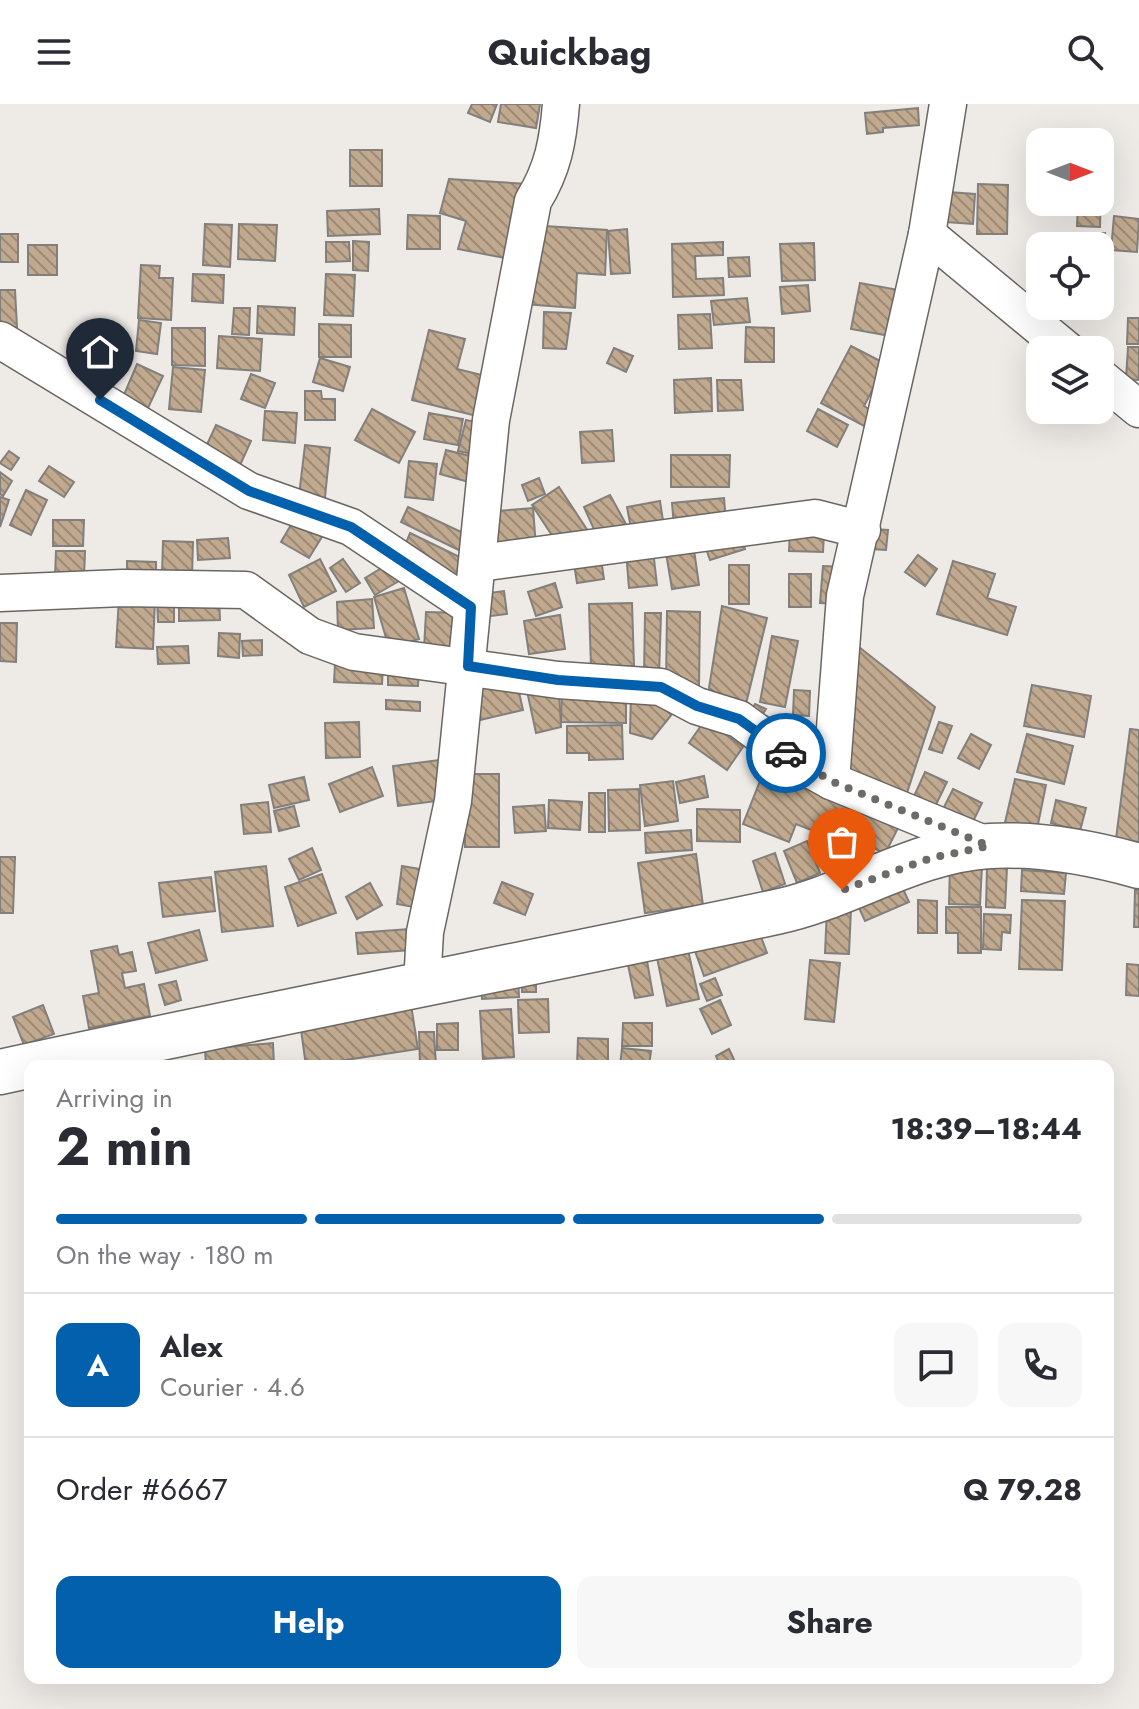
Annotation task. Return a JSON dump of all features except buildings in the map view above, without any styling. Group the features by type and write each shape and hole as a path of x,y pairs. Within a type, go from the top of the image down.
{"street":[{"path":"422,984 425,932 453,801 468,666 471,607 479,563 476,541 491,420 533,201 548,176 557,149 561,104"},
{"path":"831,781 845,596 927,234 948,104"},
{"path":"927,234 1050,336"},
{"path":"0,340 249,491 351,527 471,607"},
{"path":"1114,388 1139,409"},
{"path":"479,563 815,518 862,530"},
{"path":"0,593 123,588 246,590 310,636 354,652 558,680 661,687 697,706 739,719 800,764 831,781 989,846"},
{"path":"58,1060 782,911 931,858 989,846 1092,853 1139,866"},
{"path":"0,1072 24,1067"}],"way so far":[{"path":"786,753 831,781 989,846 931,858 842,890"}],"route":[{"path":"100,400 249,491 351,527 471,607 468,666 558,680 661,687 697,706 739,719 786,753"}]}
